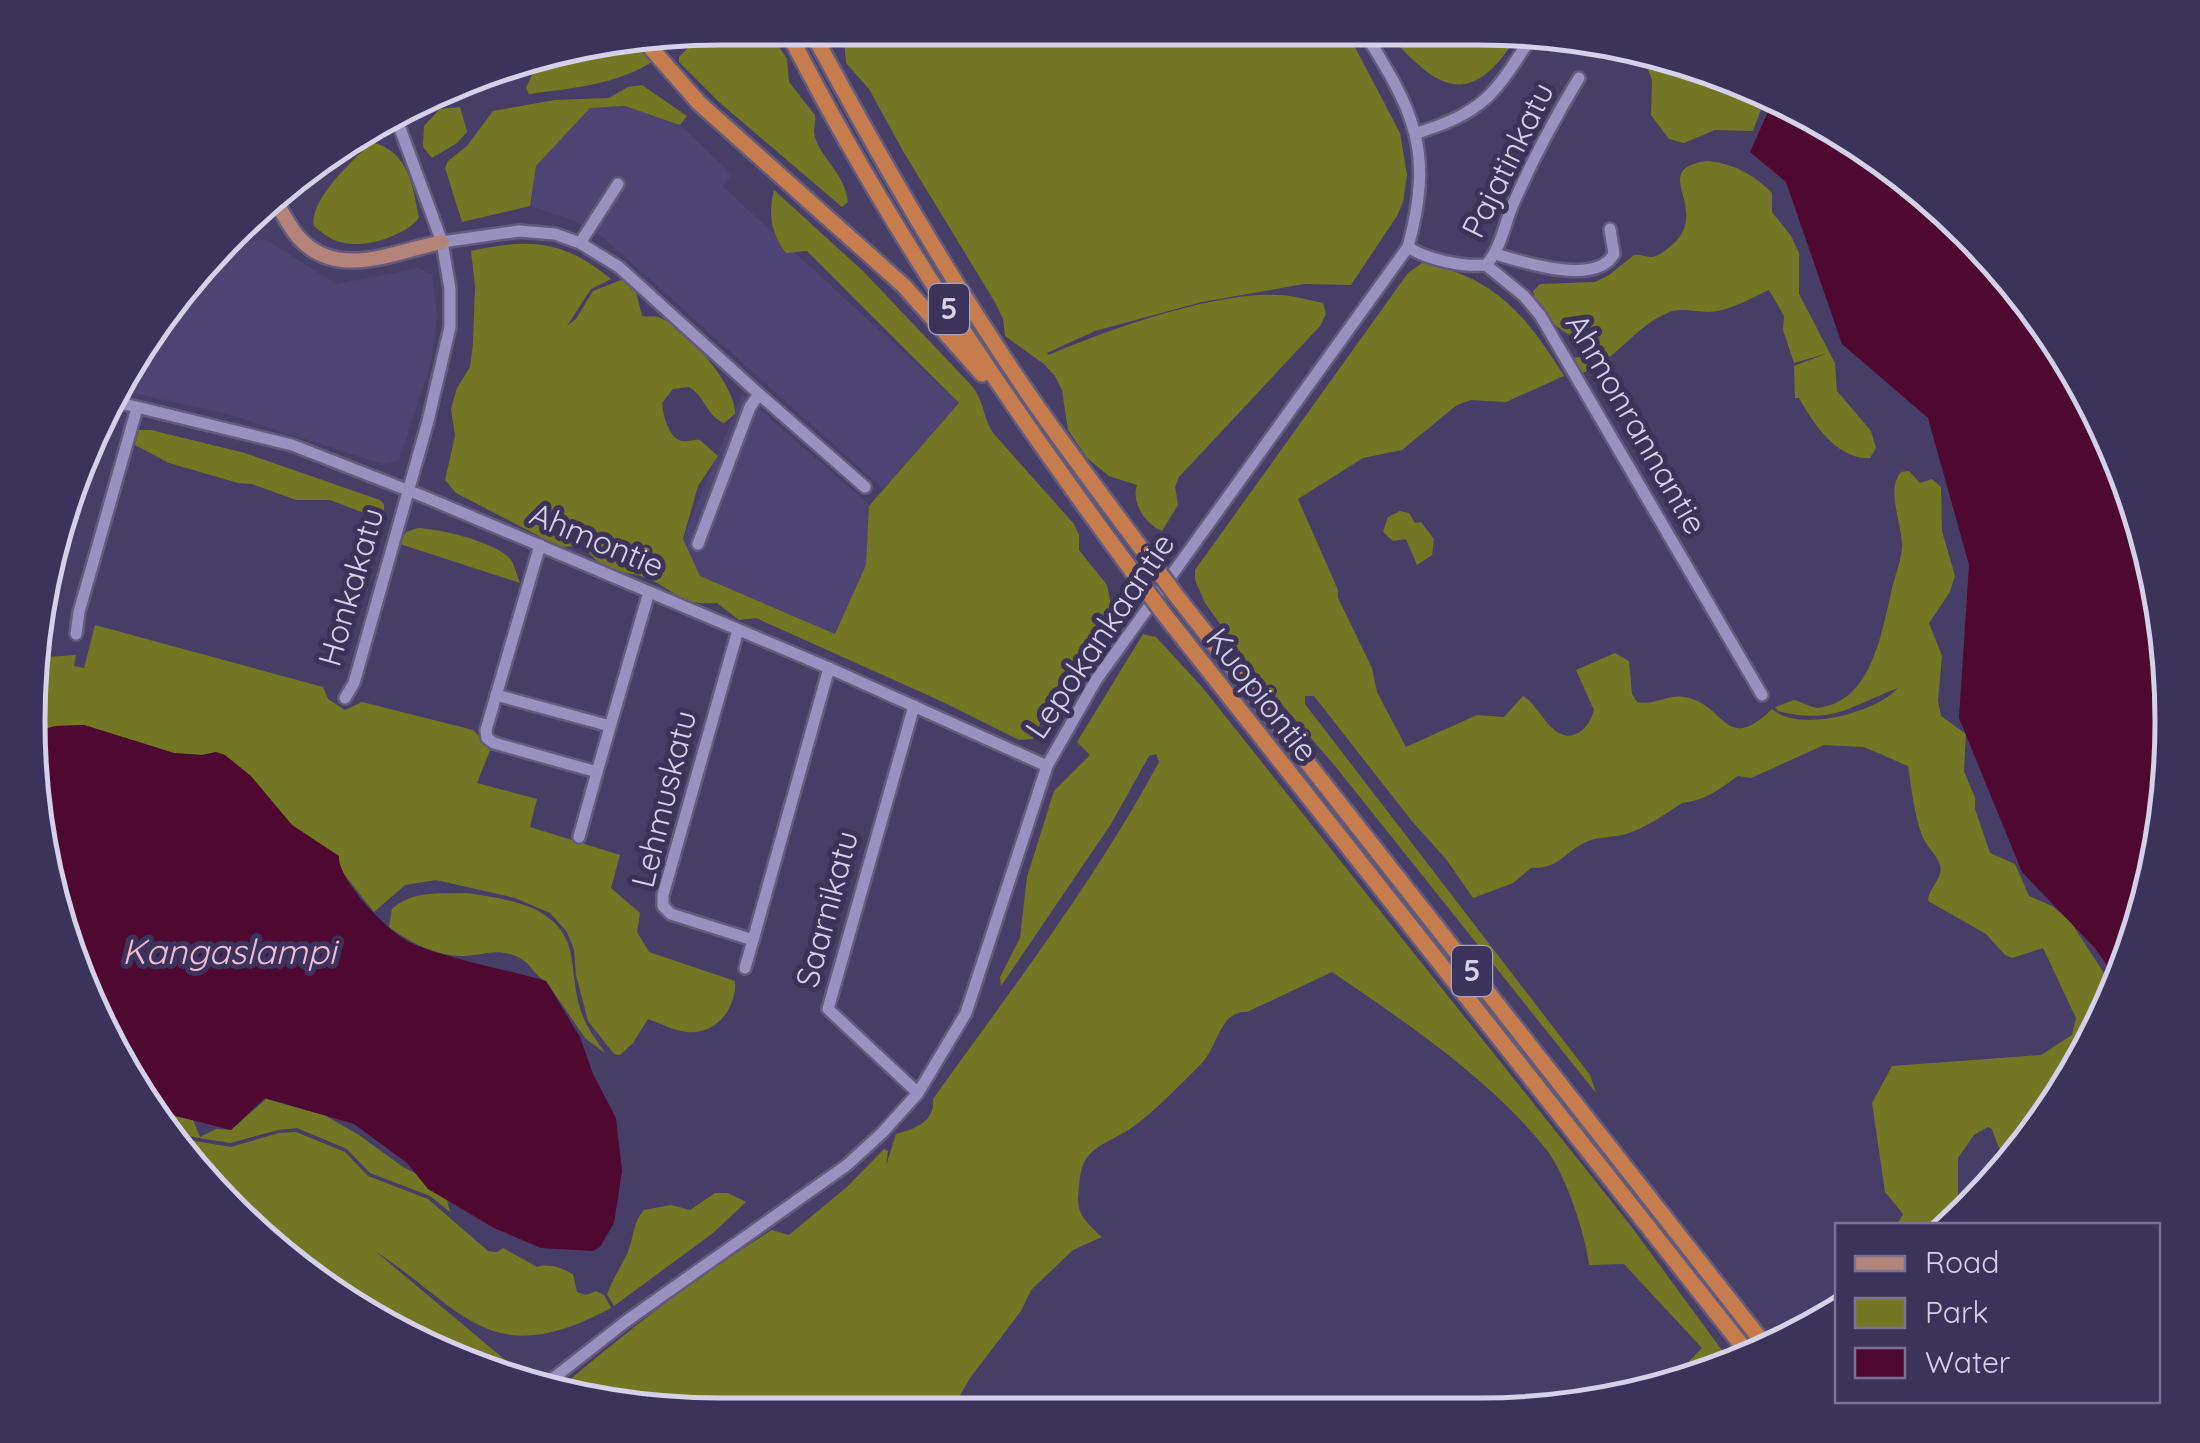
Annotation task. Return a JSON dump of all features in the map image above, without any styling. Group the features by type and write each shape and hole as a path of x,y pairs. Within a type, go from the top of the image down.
{"highway":[{"name":"Kuopiontie","path":"795,45 852,152 1022,421 1164,614 1741,1345"},
{"name":"Kuopiontie","path":"819,45 864,131 954,280 1026,390 1146,556 1759,1337"},
{"path":"828,45 864,131"},
{"path":"652,49 699,103 904,286 1022,421"}],"main road":[{"path":"281,208 304,243 339,261 369,260 442,242"}],"street":[{"name":"Lepokankaantie","path":"555,1377 625,1322 847,1164 882,1134 918,1093 957,1032 974,994 1047,766 1096,680 1408,247 1420,190 1417,133 1401,92 1372,45"},
{"path":"1417,133 1466,116 1478,107 1506,76 1525,46"},
{"name":"Pajatinkatu","path":"1486,265 1496,254 1511,208 1548,129 1579,78"},
{"name":"Honkakatu","path":"345,698 354,682 438,384 450,327 450,289 442,242 399,127"},
{"path":"580,242 618,184"},
{"path":"1496,254 1578,271 1596,269 1614,254 1610,229"},
{"path":"442,242 531,231 580,242 618,266 865,488"},
{"path":"1408,247 1472,266 1486,265"},
{"name":"Ahmonrannantie","path":"1486,265 1524,296 1557,341 1762,695"},
{"path":"698,544 750,408 759,394"},
{"name":"Ahmontie","path":"124,404 292,445 408,490 828,668 1047,766"},
{"path":"76,634 137,408"},
{"path":"540,545 486,734 490,741 597,772"},
{"path":"578,838 649,592"},
{"name":"Lehmuskatu","path":"738,630 662,900 671,914 753,940"},
{"path":"745,968 828,668"},
{"path":"496,695 610,726"},
{"name":"Saarnikatu","path":"914,706 828,1009 918,1093"}],"shaded area":[{"path":"625,106 680,125 732,174 722,186 959,403 883,489 603,237 575,221 530,206 536,166 590,108"},
{"path":"265,239 336,284 419,268 432,274 437,315 432,359 399,460 382,464 228,414 131,393 185,310 244,242"},
{"path":"742,394 887,520 846,640 673,564"}],"green space":[{"path":"778,45 787,59 789,82 815,115 816,140 846,191 848,202 842,207 719,102 679,62 690,46"},
{"path":"844,45 1354,45 1400,133 1407,175 1403,202 1351,285 1304,284 1202,302 1095,331 1047,353 1161,314 1223,300 1277,295 1323,303 1326,314 1320,326 1179,477 1175,487 1178,505 1162,531 1141,512 1137,485 1109,476 1087,458 1068,430 1062,390 1055,376 1005,336 996,304 869,89 846,63"},
{"path":"1399,45 1510,46 1486,74 1470,83 1439,79"},
{"path":"644,50 655,60 594,84 529,94 526,88 534,72"},
{"path":"1647,66 1762,107 1753,131 1715,130 1684,143 1669,139 1651,115 1652,80"},
{"path":"642,85 687,116 680,125 625,106 590,108 536,166 530,206 462,222 445,168 493,111 555,100 609,98 628,87"},
{"path":"460,107 467,132 432,158 423,147 424,126 440,109"},
{"path":"373,142 394,154 407,172 419,218 379,241 355,244 334,240 314,226 318,204"},
{"path":"1706,161 1742,171 1772,193 1772,212 1799,253 1799,294 1835,363 1837,391 1871,431 1876,448 1870,458 1847,453 1827,438 1799,398 1795,398 1794,366 1828,353 1794,363 1783,330 1784,316 1769,290 1718,311 1678,310 1665,314 1583,373 1583,377 1571,358 1583,357 1590,345 1563,331 1536,301 1533,291 1540,284 1595,282 1634,255 1653,257 1672,245 1683,231 1686,218 1682,173 1689,166"},
{"path":"774,190 864,272 972,386 994,434 1074,524 1079,550 1107,585 1111,605 1102,626 1065,670 1033,739 1019,740 756,618 739,620 717,603 685,600 644,577 610,569 581,546 560,547 456,493 445,480 455,436 451,409 457,388 470,367 473,344 475,286 471,251 528,244 577,256 611,279 591,289 567,326 576,319 593,291 626,278 636,292 642,316 658,317 681,331 719,373 734,402 735,414 724,423 689,387 673,389 662,403 670,431 677,439 700,440 718,456 698,486 683,539 700,576 835,634 866,565 869,506 959,403 807,251 786,253 772,223"},
{"path":"1422,263 1447,269 1489,289 1522,317 1564,376 1506,402 1471,400 1457,405 1402,450 1363,458 1298,499 1338,598 1372,668 1377,692 1406,747 1477,715 1504,717 1523,696 1556,731 1571,735 1581,731 1594,710 1576,670 1615,653 1629,661 1632,694 1637,702 1684,697 1698,701 1734,727 1744,728 1772,709 1800,720 1818,720 1873,705 1898,688 1827,715 1797,715 1775,707 1794,700 1823,707 1840,701 1864,677 1878,643 1901,553 1896,480 1901,472 1909,471 1920,483 1932,479 1941,487 1942,531 1955,576 1950,592 1929,623 1942,656 1938,701 1941,716 1966,734 1964,771 1990,853 2015,864 2029,896 2052,906 2070,921 2106,976 2085,1021 2041,1097 2002,1150 1992,1129 1988,1127 1974,1135 1958,1158 1958,1199 1932,1223 1898,1223 1903,1214 1885,1192 1872,1103 1892,1066 2041,1055 2072,1035 2076,1018 2043,948 2012,958 1986,934 1928,901 1940,865 1920,829 1908,766 1864,747 1824,745 1751,778 1738,776 1712,794 1682,803 1634,831 1586,842 1555,863 1531,868 1513,883 1473,898 1314,696 1305,696 1305,704 1590,1075 1596,1093 1335,766 1257,675 1205,603 1195,570 1408,273"},
{"path":"139,430 245,453 380,500 384,512 372,516 330,500 296,500 252,484 169,463 135,445"},
{"path":"1400,511 1409,513 1415,523 1421,522 1434,539 1432,555 1417,565 1406,539 1393,541 1383,532 1388,517"},
{"path":"418,528 481,542 504,553 520,583 400,544 406,532"},
{"path":"95,625 323,687 328,699 345,710 362,702 473,730 491,748 477,783 537,799 530,827 620,855 611,888 640,913 637,932 649,952 735,981 728,1010 715,1024 697,1032 677,1030 648,1019 633,1043 620,1055 614,1054 588,1021 574,950 567,932 550,913 515,898 436,880 405,885 374,912 339,868 339,858 292,825 216,752 174,753 84,725 45,729 48,657 76,655 74,666 84,668"},
{"path":"1143,634 1156,637 1202,687 1631,1226 1723,1352 1685,1365 1702,1348 1624,1264 1589,1265 1567,1188 1546,1149 1523,1123 1446,1053 1332,972 1231,1017 1207,1057 1176,1089 1133,1127 1090,1154 1081,1173 1078,1204 1087,1222 1102,1237 1073,1250 1031,1290 1021,1311 958,1398 677,1397 569,1380 663,1305 744,1248 772,1230 789,1235 848,1186 884,1149 888,1151 886,1166 896,1134 916,1127 931,1114 933,1099 1080,892 1159,762 1156,754 1149,756 1111,824 1001,986 1000,977 1020,938 1027,877 1054,791 1090,755 1077,742"},
{"path":"466,893 528,906 554,923 570,950 581,1011 605,1053 585,1038 546,981 523,960 492,952 442,954 389,927 392,909 408,899 427,894"},
{"path":"266,1099 324,1115 403,1167 444,1188 450,1212 430,1196 370,1173 347,1149 297,1128 230,1143 187,1136 173,1116 193,1120 200,1137 216,1129 231,1130"},
{"path":"296,1132 345,1152 368,1176 428,1199 488,1251 503,1248 537,1267 555,1267 573,1274 577,1292 586,1295 596,1291 604,1295 611,1308 570,1327 536,1335 507,1334 458,1313 375,1251 510,1364 422,1328 346,1284 275,1230 191,1140 231,1147"},
{"path":"715,1193 728,1193 746,1202 713,1233 614,1306 607,1294 644,1210 671,1205 690,1210"}],"water":[{"path":"1768,111 1854,159 1925,213 1987,275 2041,346 2104,463 2132,546 2142,590 2154,677 2155,722 2154,766 2142,853 2109,967 2022,872 1959,718 1969,565 1928,418 1842,344 1786,182 1750,152"},
{"name":"Kangaslampi","path":"84,725 174,753 225,755 251,776 292,825 339,856 355,892 402,938 442,954 546,981 580,1037 593,1074 616,1118 622,1171 614,1223 600,1247 593,1251 541,1248 494,1228 428,1189 407,1163 354,1124 265,1098 231,1130 170,1112 115,1021 96,980 68,897 46,766 45,729"}]}
